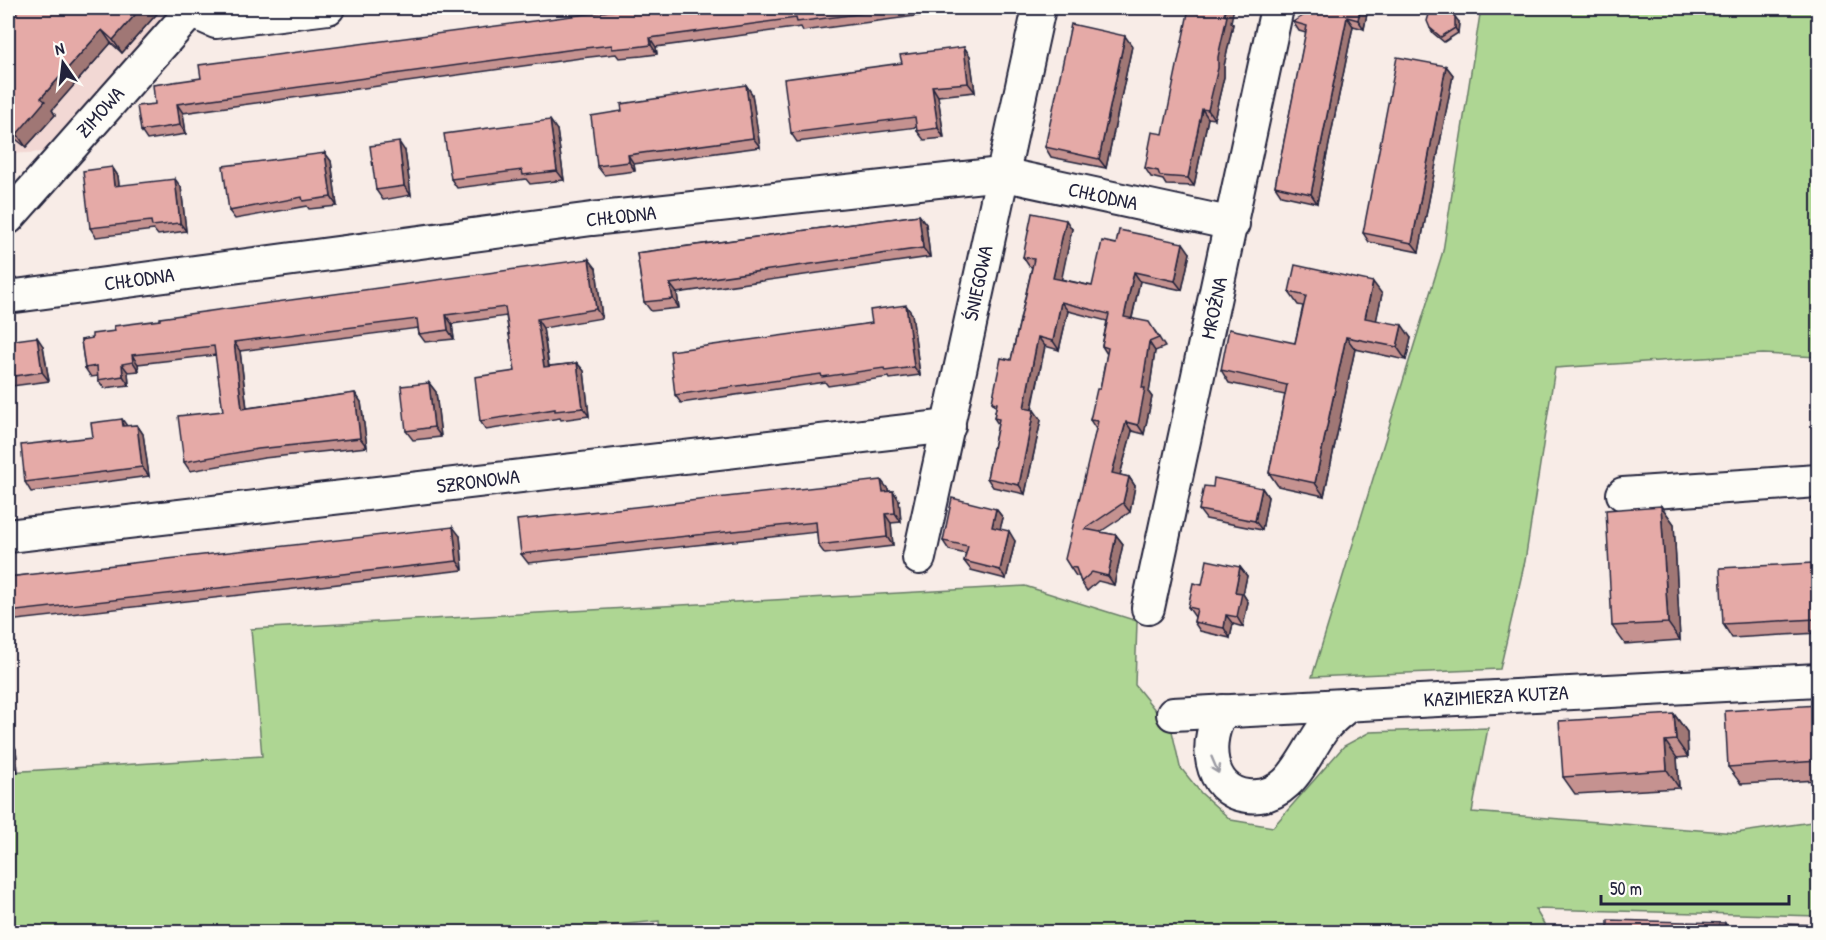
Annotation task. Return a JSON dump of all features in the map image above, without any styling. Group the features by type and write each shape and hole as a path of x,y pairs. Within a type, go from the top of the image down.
{"street":[{"path":"192,9 216,22 328,8"},
{"name":"ŚNIEGOWA","path":"919,558 1039,8"},
{"name":"MROŹNA","path":"1148,608 1233,224 1277,8"},
{"name":"ZIMOWA","path":"12,202 192,9"},
{"name":"CHŁODNA","path":"8,297 592,219 1001,174 1233,224"},
{"name":"SZRONOWA","path":"8,536 949,426"},
{"path":"1623,494 1818,481"},
{"name":"KAZIMIERZA KUTZA","path":"1173,714 1818,680"},
{"path":"1223,711 1214,724 1210,741 1211,761 1221,779 1234,791 1249,796 1271,792 1290,781 1323,729 1350,704"}],"shaded area":[{"path":"8,8 171,8 45,152 8,154"}],"green space":[{"path":"1481,8 1818,8 1818,357 1763,354 1555,368 1525,561 1500,669 1312,677 1443,251"},
{"path":"1025,586 1137,621 1135,685 1172,731 1180,767 1201,793 1231,820 1273,827 1344,746 1370,732 1488,728 1472,812 1736,833 1818,821 1818,916 1535,909 1549,932 660,932 659,921 537,932 8,932 8,772 262,756 251,629"}],"building":[{"path":"20,8 141,8 113,40 102,30 41,98 45,101 17,134 8,127 8,23"},
{"path":"633,8 903,8 797,22 796,18 650,38 651,45 612,49 612,45 575,49 177,104 180,125 141,131 137,106 155,104 153,85 201,78 199,65"},
{"path":"1189,8 1226,8 1224,15 1227,16 1208,110 1202,109 1188,178 1160,176 1158,171 1145,168 1152,132 1163,134"},
{"path":"1315,8 1360,8 1358,20 1347,17 1311,194 1275,186 1307,26 1293,22"},
{"path":"1436,8 1450,9 1455,17 1455,28 1441,37 1430,28 1427,21 1430,11"},
{"path":"1071,24 1125,36 1099,159 1045,147"},
{"path":"964,47 968,83 932,86 938,128 917,131 915,117 791,133 784,79 902,63 900,55"},
{"path":"1397,57 1446,66 1412,243 1363,233"},
{"path":"746,85 753,138 628,155 629,162 597,166 591,116 622,111 621,104"},
{"path":"550,120 557,171 523,175 522,170 451,179 444,134"},
{"path":"399,142 404,186 376,190 370,146"},
{"path":"325,153 331,197 303,201 302,197 229,211 223,166"},
{"path":"112,167 114,186 175,179 180,223 152,226 151,221 90,228 83,171"},
{"path":"1032,213 1066,220 1053,278 1092,286 1102,241 1116,244 1119,230 1183,243 1175,281 1134,272 1124,317 1149,322 1159,338 1149,342 1142,388 1145,388 1138,425 1126,422 1112,473 1129,477 1123,503 1085,529 1116,535 1108,576 1092,572 1081,582 1076,568 1070,567 1065,559 1098,421 1090,420 1097,389 1100,389 1108,348 1102,346 1109,314 1061,302 1053,341 1038,337 1024,408 1034,410 1019,485 987,478 999,419 994,418 997,403 992,402 1001,358 1011,360 1034,259 1023,257"},
{"path":"919,215 923,248 670,284 673,299 644,302 637,253"},
{"path":"589,259 596,309 537,319 544,367 577,363 583,408 555,411 555,409 480,421 475,377 515,371 505,307 446,315 448,330 419,334 417,319 234,342 242,409 355,393 360,438 258,449 184,462 178,416 223,411 214,346 132,355 133,362 122,364 123,376 98,380 97,366 85,368 81,340 92,338 92,334 115,331 114,326"},
{"path":"1295,265 1373,282 1365,318 1402,325 1397,347 1346,337 1315,483 1269,473 1287,385 1221,370 1229,329 1295,343 1306,296 1289,292"},
{"path":"906,305 914,367 885,371 884,368 822,377 821,374 675,395 670,351 872,323 870,310"},
{"path":"37,337 42,372 8,377 8,341"},
{"path":"429,383 434,427 406,431 401,386"},
{"path":"122,419 123,426 137,425 142,467 25,482 21,445 93,437 91,423"},
{"path":"1214,478 1262,488 1255,521 1199,510 1204,486 1213,487"},
{"path":"881,480 883,492 893,491 895,513 885,514 887,537 818,545 816,522 521,554 517,520"},
{"path":"952,498 996,509 992,527 1009,531 1000,570 964,561 968,546 943,541"},
{"path":"1661,506 1668,623 1612,626 1606,510"},
{"path":"453,527 457,561 8,612 8,577"},
{"path":"1207,560 1240,567 1235,592 1242,593 1237,617 1226,615 1224,628 1194,622 1197,609 1188,607 1193,583 1202,585"},
{"path":"1813,563 1816,619 1723,624 1720,568"},
{"path":"1818,705 1818,761 1728,767 1725,711"},
{"path":"1674,714 1676,740 1665,741 1667,770 1563,777 1559,721"},
{"path":"10,739 12,764 8,764 8,740"},
{"path":"1608,920 1725,923 1724,933 1608,933"},
{"path":"1784,924 1818,925 1818,933 1783,933"}]}
